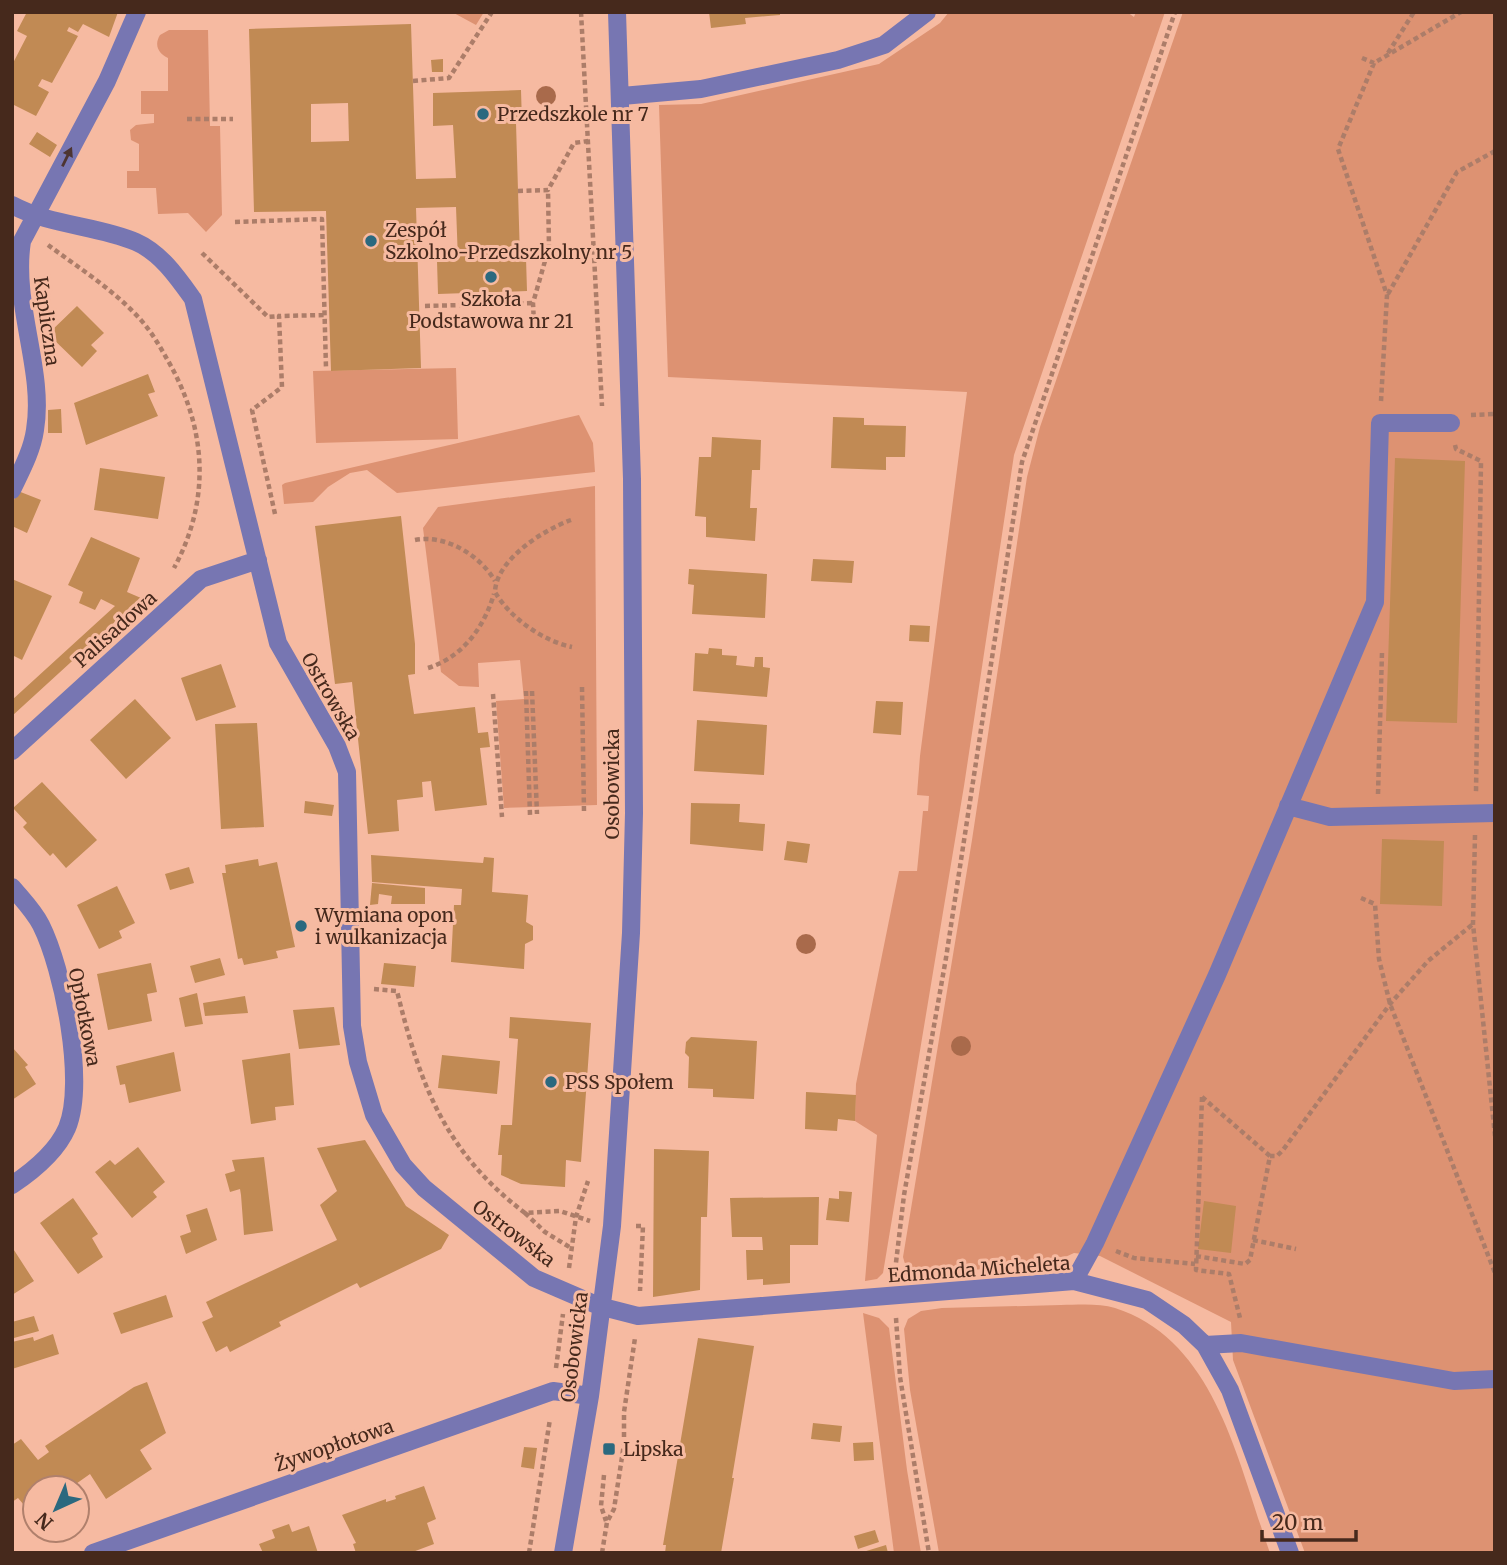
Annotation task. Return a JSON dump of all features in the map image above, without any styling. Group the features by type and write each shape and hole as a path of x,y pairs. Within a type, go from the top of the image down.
{"street":[{"name":"Kapliczna","path":"12,490 35,430 36,403 18,266 22,241 107,81 137,12"},
{"name":"Osobowicka","path":"564,1553 590,1396 612,1226 627,1019 634,813 632,479 622,96 617,12"},
{"path":"622,96 723,85 838,60 884,46 927,12"},
{"name":"Ostrowska","path":"12,205 31,224 137,243 158,256 177,276 193,299 278,643 337,746 347,772 352,1026 360,1071 373,1115 403,1165 444,1207 534,1278 600,1306"},
{"path":"1074,1281 1096,1243 1217,975 1375,602 1380,423 1451,423"},
{"name":"Palisadowa","path":"12,751 201,579 258,559"},
{"path":"1288,806 1330,817 1495,813"},
{"name":"Opłotkowa","path":"12,887 41,924 50,948 74,1054 76,1086 67,1128 59,1141 42,1160 12,1185"},
{"name":"Edmonda Micheleta","path":"600,1306 638,1316 653,1316 1074,1281 1147,1300 1184,1325 1205,1345 1230,1390 1290,1553"},
{"path":"1205,1345 1241,1343 1454,1381 1495,1379"},
{"name":"Żywopłotowa","path":"93,1553 553,1391 590,1396"}],"path":[{"path":"413,81 449,78 492,12"},
{"path":"581,12 602,411"},
{"path":"929,1553 900,1377 895,1297 900,1220 946,958 1022,462 1175,12"},
{"path":"1387,55 1413,12"},
{"path":"1380,423 1387,295 1338,149 1374,63 1461,12"},
{"path":"1362,58 1374,63"},
{"path":"187,119 233,119"},
{"path":"534,324 533,303 549,247 548,190 574,143 588,141"},
{"path":"1387,295 1457,172 1495,151"},
{"path":"518,191 548,190"},
{"path":"234,222 322,219 326,368"},
{"path":"31,224 126,304 156,340 183,388 195,422 200,472 192,520 173,570"},
{"path":"202,253 268,317 325,315"},
{"path":"425,306 533,303"},
{"path":"275,514 252,410 282,387 279,316"},
{"path":"1451,423 1455,449 1481,461 1473,924 1495,1136"},
{"path":"495,582 521,551 545,533 571,520"},
{"path":"415,540 434,538 450,543 478,561 495,582 489,612 475,635 447,660 428,668"},
{"path":"495,592 527,625 557,644 572,647"},
{"path":"1378,816 1382,642"},
{"path":"582,687 584,812"},
{"path":"530,815 529,691 537,814"},
{"path":"493,694 502,817"},
{"path":"1360,898 1375,904 1379,959 1390,1004 1495,1273"},
{"path":"1241,1343 1243,1333 1229,1274 1196,1270 1195,1264 1202,1097 1270,1156 1277,1156 1390,1004 1429,961 1473,924"},
{"path":"353,987 397,991 410,1045 431,1102 452,1140 507,1199 545,1233 571,1249"},
{"path":"1196,1256 1245,1264 1250,1260 1270,1156"},
{"path":"569,1269 576,1216 588,1176"},
{"path":"525,1213 560,1211 576,1216"},
{"path":"639,1300 643,1226"},
{"path":"1253,1240 1296,1249"},
{"path":"1096,1243 1134,1258 1195,1264"},
{"path":"556,1372 563,1315"},
{"path":"602,1553 607,1522 614,1509 624,1444 624,1412 636,1333"},
{"path":"617,1418 624,1412"},
{"path":"529,1553 550,1415"},
{"path":"605,1465 601,1506 607,1522"}],"shaded area":[{"path":"452,12 484,12 476,25"},
{"path":"949,12 1127,12 1134,17 1136,12 1165,12 1014,455 964,786 883,1273 877,1279 865,1281 877,1135 855,1121 856,1084 899,871 917,871 923,811 928,811 929,796 917,795 920,756 967,392 668,377 659,105 701,104 879,64 940,23"},
{"path":"1183,12 1495,12 1495,1553 1305,1553 1233,1360 1231,1322 1100,1256 1074,1253 1050,1264 945,1272 942,1281 917,1277 909,1270 903,1257 972,840 1027,477 1040,427"},
{"path":"169,30 208,30 210,126 220,126 222,215 206,232 188,213 158,214 156,188 127,188 127,171 139,171 139,144 131,140 130,130 136,125 154,123 154,114 141,114 141,91 168,91 168,58 159,51 157,45 160,35"},
{"path":"456,368 458,439 316,443 313,371"},
{"path":"579,415 593,443 595,472 397,493 367,470 350,473 328,487 313,502 284,504 282,485 285,483"},
{"path":"595,486 597,805 504,808 496,701 524,699 520,660 478,663 479,687 459,686 441,672 423,528 438,507"},
{"path":"1061,1305 1115,1308 1149,1324 1177,1347 1200,1376 1218,1409 1234,1445 1270,1553 939,1553 910,1390 904,1329 908,1319 921,1311 942,1308"},
{"path":"863,1313 879,1318 889,1328 907,1470 921,1553 894,1553"}],"building":[{"path":"27,12 118,12 109,37 83,24 78,32 69,27 67,31 78,36 52,83 42,79 38,86 49,92 36,116 12,104 12,65 27,36 17,31"},
{"path":"709,12 780,12 780,15 745,18 746,24 711,28"},
{"path":"411,24 416,179 456,178 453,125 433,126 433,93 521,90 522,123 516,123 520,258 526,258 527,291 438,294 437,261 458,260 456,207 416,208 421,368 331,371 326,211 254,212 249,29","holes":["348,103 349,141 311,142 311,104"]},
{"path":"443,59 443,72 432,72 431,60"},
{"path":"37,132 57,145 50,157 29,144"},
{"path":"77,306 104,333 91,345 97,351 82,367 48,334"},
{"path":"148,374 155,392 148,394 158,416 86,445 74,403"},
{"path":"61,409 62,433 48,433 48,410"},
{"path":"833,417 864,418 864,425 906,426 905,457 886,457 886,470 831,468"},
{"path":"712,437 761,440 760,470 752,470 750,508 757,508 755,541 706,537 706,517 695,516 699,457 711,457"},
{"path":"1395,458 1465,461 1457,723 1386,721"},
{"path":"100,468 165,477 158,519 94,510"},
{"path":"18,491 41,500 27,533 12,526 13,502"},
{"path":"401,516 415,644 415,674 408,675 414,714 475,707 478,733 488,732 490,747 480,748 487,805 435,811 431,781 422,782 423,797 397,800 399,831 368,834 352,682 335,684 315,526"},
{"path":"91,537 140,558 127,592 141,598 12,716 12,700 115,606 101,599 95,610 79,603 83,592 68,585"},
{"path":"813,559 854,561 852,583 811,581"},
{"path":"689,569 767,574 765,618 692,614 694,585 688,584"},
{"path":"12,579 52,596 22,660 12,655"},
{"path":"910,625 930,626 929,642 909,641"},
{"path":"709,648 722,649 722,655 737,656 736,665 754,667 755,657 763,657 763,667 770,668 767,697 693,691 695,653 708,654"},
{"path":"221,664 236,707 196,721 181,678"},
{"path":"135,699 171,738 126,779 90,740"},
{"path":"876,701 903,702 901,735 873,733"},
{"path":"697,720 767,725 764,775 694,771"},
{"path":"257,723 264,827 221,829 215,724"},
{"path":"42,782 97,840 66,868 53,853 50,856 23,827 27,823 13,808"},
{"path":"305,801 334,805 332,816 304,813"},
{"path":"691,803 740,804 739,822 765,824 763,851 690,844"},
{"path":"1382,839 1444,841 1442,906 1380,904"},
{"path":"787,841 810,844 807,863 784,860"},
{"path":"371,855 483,863 484,857 494,858 492,892 528,895 526,922 533,926 533,940 525,944 524,969 451,962 454,905 461,905 462,889 372,882"},
{"path":"258,859 259,866 277,862 295,947 276,951 278,958 244,965 242,958 238,959 222,873 226,873 225,865"},
{"path":"189,867 194,883 170,890 165,874"},
{"path":"372,883 425,888 425,904 391,904 392,896 379,894 378,904 370,905"},
{"path":"117,886 135,923 119,931 122,938 99,949 77,905"},
{"path":"220,958 225,975 195,983 190,966"},
{"path":"151,963 157,992 147,994 152,1021 108,1030 97,974"},
{"path":"384,963 416,966 414,987 381,984"},
{"path":"197,993 203,1024 185,1027 179,998"},
{"path":"245,996 248,1013 205,1016 203,1003"},
{"path":"334,1007 340,1045 299,1049 293,1010"},
{"name":"PSS Społem","path":"510,1017 591,1023 581,1162 566,1160 565,1187 521,1184 501,1175 502,1155 498,1155 501,1125 512,1125 518,1039 509,1038"},
{"path":"691,1037 757,1041 754,1099 713,1097 713,1089 688,1088 689,1057 685,1053 686,1042"},
{"path":"12,1047 28,1065 25,1067 36,1084 12,1100"},
{"path":"174,1052 181,1091 129,1103 125,1084 120,1085 116,1066"},
{"path":"290,1053 294,1105 275,1107 276,1120 251,1124 242,1060"},
{"path":"442,1055 500,1061 497,1094 438,1088"},
{"path":"806,1092 856,1095 855,1121 838,1119 837,1131 805,1129"},
{"path":"365,1140 406,1206 449,1235 441,1249 360,1288 357,1283 279,1322 281,1326 230,1352 227,1346 216,1352 202,1322 213,1317 206,1302 337,1240 320,1205 337,1191 317,1148"},
{"path":"138,1147 165,1182 153,1192 157,1197 132,1218 95,1172 110,1160 115,1165"},
{"path":"654,1149 709,1151 707,1217 701,1217 700,1290 653,1297"},
{"path":"264,1157 273,1231 244,1235 240,1189 230,1192 225,1174 235,1171 232,1160"},
{"path":"839,1191 852,1192 849,1222 826,1220 829,1198 839,1199"},
{"path":"819,1197 818,1245 790,1245 790,1283 763,1285 763,1279 747,1280 746,1250 763,1250 762,1237 732,1237 730,1198"},
{"path":"73,1198 98,1234 92,1238 103,1257 78,1274 40,1223"},
{"path":"1204,1201 1236,1206 1231,1253 1198,1249"},
{"path":"207,1208 217,1240 186,1254 180,1236 191,1232 186,1215"},
{"path":"12,1247 34,1281 12,1295"},
{"path":"166,1295 173,1317 121,1334 113,1313"},
{"path":"34,1316 39,1331 14,1338 12,1322"},
{"path":"53,1334 59,1354 12,1369 12,1342 33,1337 34,1341"},
{"path":"698,1338 754,1346 734,1478 721,1553 665,1553 666,1545 663,1545"},
{"path":"147,1382 166,1433 140,1450 152,1469 106,1499 91,1474 21,1474 21,1502 18,1498 12,1502 12,1445 21,1439 38,1460 49,1452 45,1446 134,1387"},
{"path":"813,1423 842,1426 840,1442 811,1439"},
{"path":"873,1442 874,1460 854,1461 853,1443"},
{"path":"524,1447 537,1448 534,1469 521,1467"},
{"path":"424,1486 436,1519 427,1523 434,1544 410,1553 356,1553 353,1544 356,1543 342,1515 386,1499 386,1502 396,1499 395,1496"},
{"path":"289,1524 292,1532 309,1526 318,1553 263,1553 259,1544 275,1538 272,1530"},
{"path":"875,1530 879,1542 858,1549 854,1536"},
{"path":"886,1545 888,1553 863,1553 863,1552"}],"place":[{"name":"Przedszkole nr 7","path":"483,114"},
{"name":"Zespół Szkolno-Przedszkolny nr 5","path":"371,241"},
{"name":"Szkoła Podstawowa nr 21","path":"491,277"},
{"name":"Wymiana opon i wulkanizacja","path":"301,926"},
{"name":"PSS Społem","path":"551,1082"},
{"name":"Lipska","path":"609,1449"}]}
